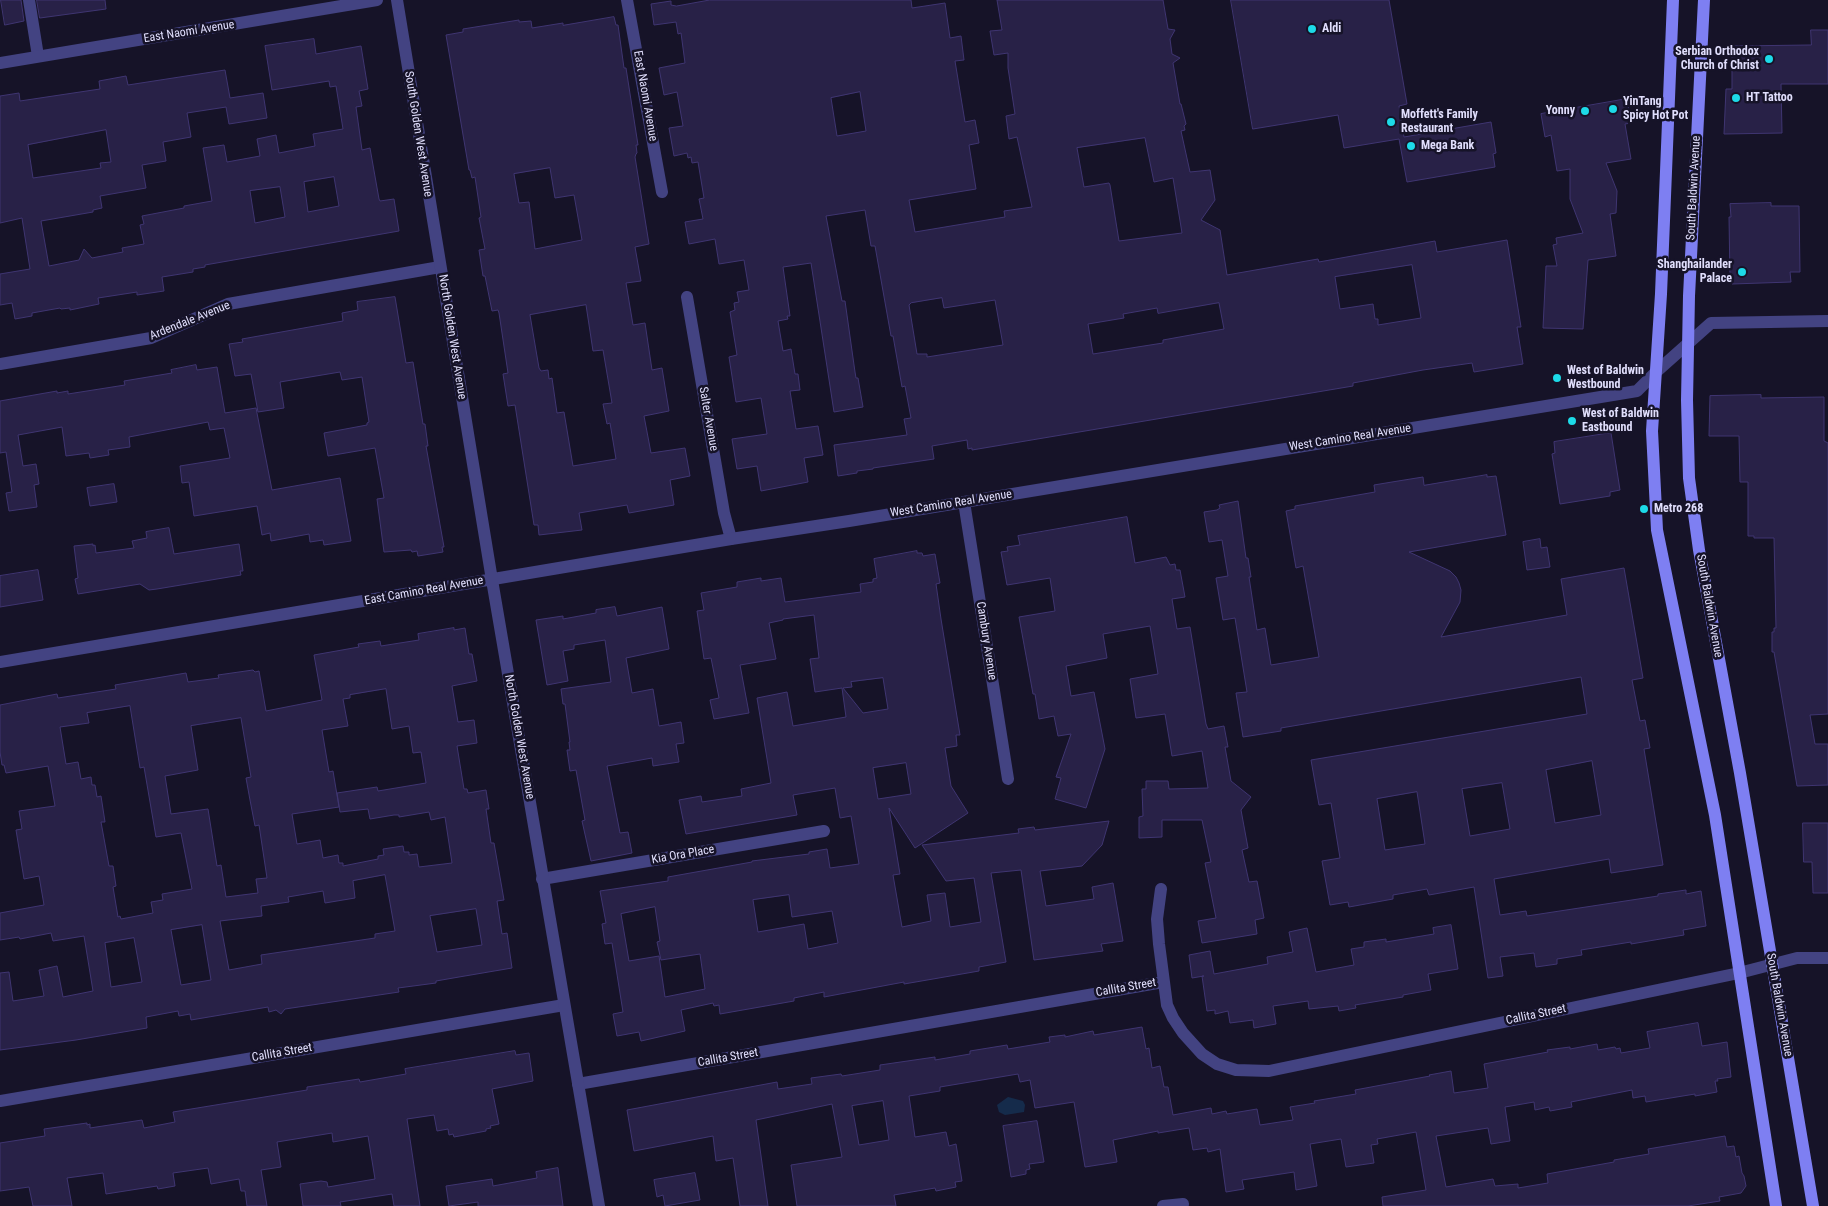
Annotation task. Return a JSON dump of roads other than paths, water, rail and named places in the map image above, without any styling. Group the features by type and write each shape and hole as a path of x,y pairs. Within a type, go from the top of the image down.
{"main road":[{"path":"1673,0 1652,431 1657,530 1716,815 1776,1206"},
{"name":"South Baldwin Avenue","path":"1704,0 1689,287 1687,400 1689,478 1703,572 1740,773 1813,1206"}],"street":[{"path":"29,0 38,56"},
{"name":"East Naomi Avenue","path":"0,63 377,0"},
{"name":"South Golden West Avenue","path":"397,0 440,267"},
{"name":"East Naomi Avenue","path":"627,0 662,192"},
{"name":"Ardendale Avenue","path":"0,364 151,338 228,304 440,267"},
{"name":"North Golden West Avenue","path":"440,267 542,879 599,1206"},
{"name":"Salter Avenue","path":"687,298 724,513 731,539"},
{"name":"West Camino Real Avenue","path":"849,521 1637,391 1711,323 1828,321"},
{"name":"Cambury Avenue","path":"964,502 1008,780"},
{"name":"East Camino Real Avenue","path":"0,662 731,539 849,521"},
{"name":"Kia Ora Place","path":"542,879 824,831"},
{"path":"1161,889 1157,919 1163,982"},
{"name":"Callita Street","path":"578,1084 1163,982 1167,1005 1173,1018 1183,1033 1202,1054 1217,1064 1236,1070 1269,1071 1739,973 1800,958 1828,958"},
{"name":"Callita Street","path":"0,1101 564,1005"},
{"path":"1163,1206 1183,1204"}],"water":[{"path":"1008,1097 1023,1101 1025,1105 1024,1112 1005,1115 999,1112 997,1105"}],"place":[{"name":"Aldi","path":"1312,29"},
{"name":"Serbian Orthodox Church of Christ","path":"1769,59"},
{"name":"HT Tattoo","path":"1736,98"},
{"name":"YinTang Spicy Hot Pot","path":"1613,109"},
{"name":"Yonny","path":"1585,111"},
{"name":"Moffett's Family Restaurant","path":"1391,122"},
{"name":"Mega Bank","path":"1411,146"},
{"name":"Shanghailander Palace","path":"1742,272"},
{"name":"West of Baldwin Westbound","path":"1557,378"},
{"name":"West of Baldwin Eastbound","path":"1572,421"},
{"name":"Metro 268","path":"1644,509"}]}
